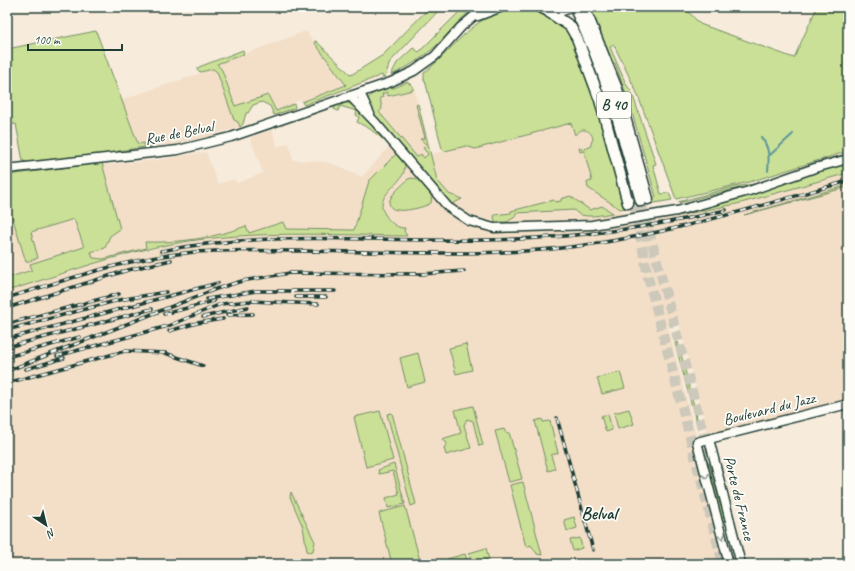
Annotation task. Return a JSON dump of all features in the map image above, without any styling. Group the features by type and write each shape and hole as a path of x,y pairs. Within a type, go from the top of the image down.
{"highway":[{"name":"B 40","path":"549,12 570,26 577,38 638,201 610,94 576,11"}],"main road":[{"name":"Rue de Belval","path":"7,169 101,158 138,156 203,145 360,93 414,71 425,64 485,7"},
{"path":"472,18 502,7"},
{"path":"538,7 549,12 576,11"},
{"path":"366,104 368,95 375,87"},
{"path":"360,93 375,122"},
{"path":"350,96 375,122 448,207 469,222 494,228 559,227 608,223 677,211 749,191 815,168 848,159"},
{"name":"Boulevard du Jazz","path":"697,442 848,404"},
{"name":"Porte de France","path":"709,439 741,564"},
{"name":"Porte de France","path":"697,442 729,564"}],"shaded area":[{"path":"306,31 346,85 302,102 300,100 276,111 268,95 235,106 222,70 217,64"},
{"path":"213,69 217,72 234,120 238,122 240,127 202,138 177,143 145,147 144,143 138,145 121,100"},
{"path":"414,88 418,104 416,105 425,138 421,139 427,145 428,155 424,158 417,158 379,112 382,107 380,98 381,94 387,92 389,96"},
{"path":"571,123 574,133 585,130 591,132 593,138 590,147 584,149 580,148 584,151 592,181 587,182 589,188 639,223 741,203 848,173 848,185 775,206 848,187 848,404 709,439 679,323 668,326 729,564 7,564 7,291 104,261 176,243 251,234 406,235 383,212 381,204 383,198 404,173 404,162 410,158 455,202 461,199 449,194 437,180 431,154 466,146 475,149"},
{"path":"272,130 277,147 289,143 293,160 326,162 339,166 362,177 390,146 397,153 369,181 354,230 286,229 283,222 249,233 246,226 227,234 168,243 145,242 146,248 103,259 93,258 91,252 105,248 110,236 120,229 103,165 157,160 206,152 218,184 234,179 237,183 263,173 250,137"},
{"path":"11,212 38,258 30,232 74,219 84,247 30,264 32,270 7,277 7,214"}],"green space":[{"path":"430,7 442,7 390,62 385,77 383,78 382,75 304,105 302,102 346,85 314,42 316,41 351,75 383,55"},
{"path":"464,7 477,7 461,19 428,53 391,75 397,63 413,48 419,52"},
{"path":"524,7 560,21 575,39 598,109 624,204 656,197 629,102 615,63 612,63 586,7 684,7 700,24 794,58 817,7 848,7 848,151 753,181 676,199 637,93 614,45 610,47 626,84 632,93 656,164 653,165 661,194 669,193 672,200 620,209 588,188 587,182 592,181 584,151 580,152 579,148 584,149 590,147 593,138 588,131 585,130 577,132 575,135 571,123 475,149 466,146 445,151 442,149 424,80 424,73 480,22 493,14 507,9"},
{"path":"96,31 138,144 144,143 145,147 118,151 118,154 30,163 23,161 16,124 7,125 7,49"},
{"path":"243,50 244,54 217,64 222,70 235,106 268,95 276,111 294,104 295,108 274,115 270,106 262,102 253,105 248,113 246,113 243,124 240,127 238,122 234,120 217,72 213,69 201,72 197,70 199,67"},
{"path":"407,82 413,86 413,90 388,96 387,92 382,94 383,97 380,98 382,109 379,112 417,157 421,154 424,158 428,154 423,148 427,145 420,139 425,138 416,105 418,104 437,180 449,194 462,199 450,205 376,117 368,103 369,97 375,92 384,88 394,88"},
{"path":"343,102 361,111 385,139 384,140 370,129 357,122 359,117 356,115 357,111 340,106 338,111 334,109 335,105"},
{"path":"397,153 404,162 405,169 403,175 385,195 382,208 385,215 391,222 398,227 405,228 404,231 407,236 291,234 234,236 205,239 134,252 7,291 7,278 32,270 30,264 84,247 74,219 31,232 38,258 26,262 11,213 7,214 7,175 102,163 120,229 110,236 105,248 91,252 93,258 103,259 146,248 145,242 171,242 197,239 222,234 246,226 249,233 283,222 286,229 354,230 369,181"},
{"path":"848,154 848,156 759,185 734,189 679,203 678,202 733,187 754,184 826,159"},
{"path":"848,163 848,173 741,203 677,216 805,176"},
{"path":"412,178 420,181 426,187 431,195 431,203 413,209 393,209 390,206 391,197 408,179"},
{"path":"848,185 848,187 744,215"},
{"path":"570,196 590,210 602,206 613,213 597,216 586,216 577,213 574,210 516,213 515,217 507,222 495,222 494,215 511,213 511,211 554,200 555,202 561,201 561,199"},
{"path":"678,342 698,422 696,422 675,343"},
{"path":"466,344 472,370 456,374 449,348"},
{"path":"418,353 425,382 407,387 400,358"},
{"path":"620,372 625,388 602,394 597,378"},
{"path":"473,406 483,445 479,446 473,421 467,419 464,425 471,448 446,455 444,448 447,443 442,439 461,433 455,410"},
{"path":"629,409 634,424 618,429 614,413"},
{"path":"380,411 393,460 366,467 354,417"},
{"path":"392,413 416,504 411,506 387,414"},
{"path":"608,414 612,430 606,432 601,416"},
{"path":"542,419 543,422 550,421 558,453 551,455 555,469 548,471 535,421"},
{"path":"504,429 506,433 509,432 522,479 509,482 495,431"},
{"path":"706,463 709,463 720,504 727,521 721,522"},
{"path":"394,464 405,504 388,508 386,498 399,494 393,471 379,474 378,470"},
{"path":"523,482 542,555 537,554 531,545 526,547 510,485"},
{"path":"291,492 315,542 313,551 307,551 303,527 290,497"},
{"path":"405,506 421,564 392,564 379,513"},
{"path":"574,517 577,528 567,531 564,520"},
{"path":"580,538 582,548 573,551 570,540"},
{"path":"486,548 490,564 472,564 469,553"},
{"path":"465,554 468,564 448,564 447,559"}],"waterway":[{"path":"770,155 793,134"},
{"path":"761,137 766,145 769,157 768,171"}],"tunnel":[{"path":"641,201 710,458"},
{"path":"634,202 648,277 723,564"}],"railway":[{"path":"7,298 73,277 118,265 186,253 246,250 470,253 566,248 607,242 688,225 848,181"},
{"path":"161,251 201,245 281,239 322,238 483,240 544,238 636,228 726,210"},
{"path":"7,308 128,270 171,260"},
{"path":"7,371 216,289 242,281 290,273 422,274 464,271"},
{"path":"7,339 218,283"},
{"path":"207,299 256,291 335,291"},
{"path":"7,330 119,300 166,292"},
{"path":"7,324 119,294"},
{"path":"296,297 326,297"},
{"path":"164,314 214,301"},
{"path":"57,356 168,326 221,304 250,301 318,304"},
{"path":"203,317 248,307"},
{"path":"7,347 152,309"},
{"path":"227,315 253,314"},
{"path":"169,331 197,323 223,319"},
{"path":"7,357 80,337"},
{"path":"7,383 125,351 165,353 203,366"},
{"path":"26,369 64,358"},
{"path":"557,418 593,550"}],"district":[{"name":"Belval","path":"599,513"}]}
